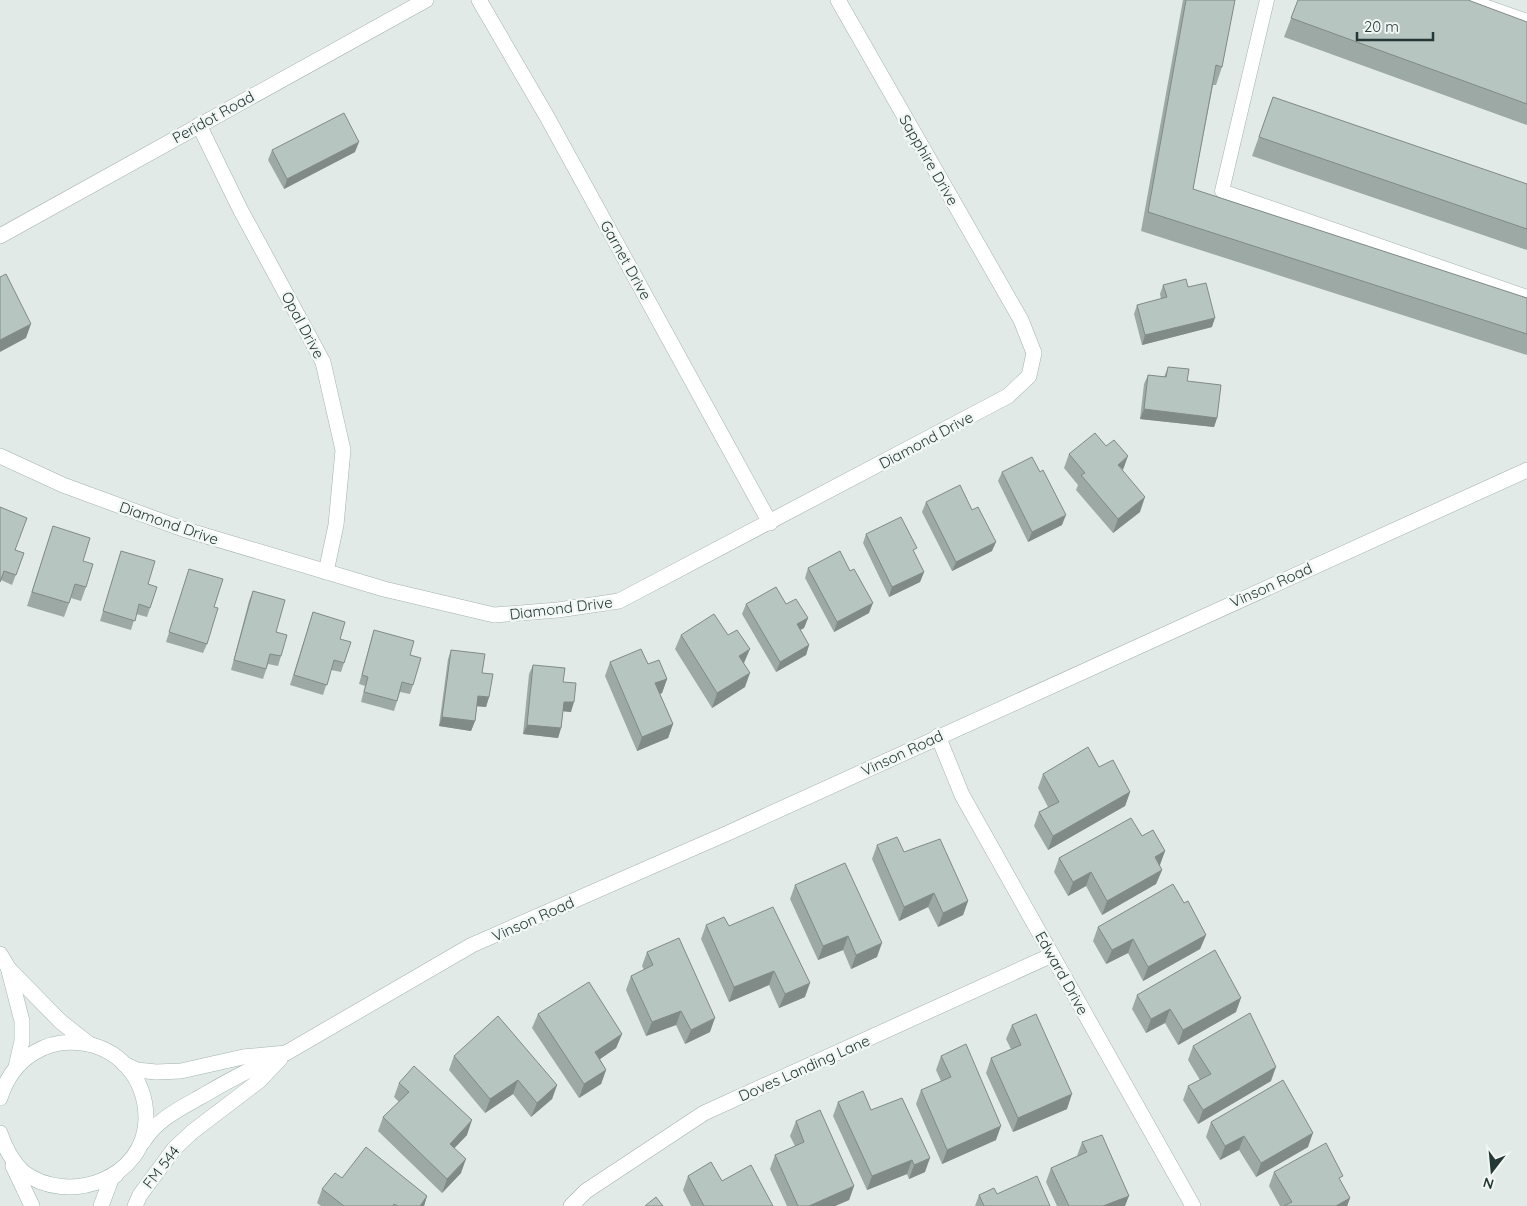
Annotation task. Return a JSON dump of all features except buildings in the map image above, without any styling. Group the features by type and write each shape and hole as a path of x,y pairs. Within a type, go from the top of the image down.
{"street":[{"name":"Peridot Road","path":"0,236 426,0"},
{"name":"Garnet Drive","path":"479,0 546,115 770,523"},
{"name":"Sapphire Drive","path":"838,0 1021,320"},
{"name":"Opal Drive","path":"199,125 240,209 323,362 343,450 336,525 326,572"},
{"name":"Diamond Drive","path":"0,456 63,485 174,525 384,589 494,615 558,610 619,601 1008,396 1030,376 1034,354 1021,320"},
{"name":"Vinson Road","path":"286,1053 472,946 718,837 1527,470"},
{"name":"Edward Drive","path":"938,736 962,794 1193,1206"},
{"path":"0,954 9,969 60,1021 87,1043 117,1058 135,1078 145,1105 146,1120 139,1147"},
{"name":"Doves Landing Lane","path":"571,1206 586,1191 704,1113 1052,955"},
{"path":"9,969 22,1021 22,1041 16,1067"},
{"path":"0,1098 4,1085 16,1067 36,1051 50,1045 66,1042 87,1043"},
{"path":"126,1066 137,1070 181,1072 243,1056 286,1053"},
{"path":"8,1153 24,1172 37,1181 52,1187 83,1189 98,1185 127,1165 149,1132 163,1120 246,1071 286,1053"},
{"name":"FM 544","path":"135,1206 140,1195 168,1156 192,1132 259,1081 286,1053"},
{"path":"0,1134 32,1206"},
{"path":"101,1206 112,1177"}],"lane":[{"path":"1267,0 1222,191 1527,297"},
{"path":"1466,0 1527,20"}]}
